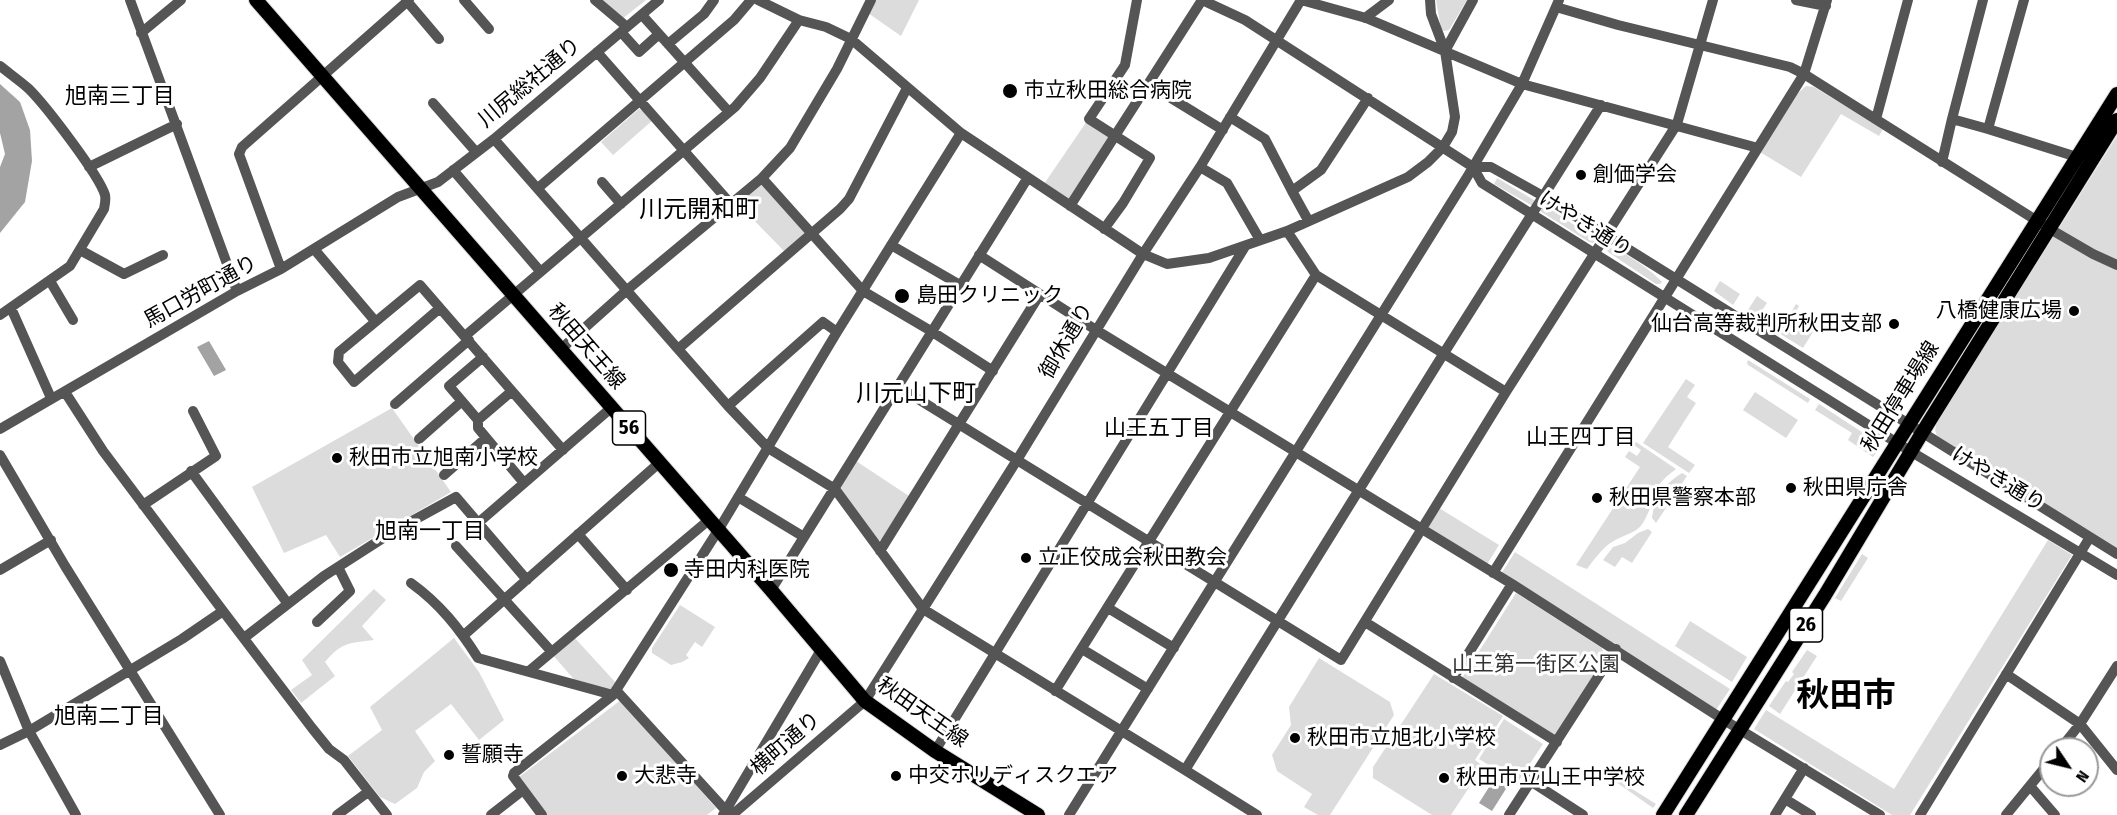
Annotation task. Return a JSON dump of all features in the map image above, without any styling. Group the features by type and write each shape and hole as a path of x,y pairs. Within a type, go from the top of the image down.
{"main road":[{"name":"秋田天王線","path":"256,0 714,524 865,701 935,751 1038,815"},
{"name":"秋田停車場線","path":"1663,815 2117,94"},
{"name":"秋田停車場線","path":"1686,815 1825,595 1922,433 2117,120"}],"street":[{"path":"130,0 237,291"},
{"path":"141,33 181,0"},
{"path":"281,269 239,154 242,147 407,0 439,39"},
{"path":"464,0 489,29"},
{"path":"596,0 624,30 639,52 659,34"},
{"name":"川尻総社通り","path":"420,187 438,182 494,139 659,0"},
{"path":"668,44 704,14 714,0"},
{"path":"538,188 734,20 751,0"},
{"path":"758,0 799,20 826,27 851,39 961,133 1143,254 1167,264 1209,258 1287,231 1408,177 1443,147 1452,132 1455,117 1445,51 1431,14 1430,0"},
{"path":"561,349 627,290 762,178 790,148 809,120 837,69 871,0"},
{"path":"1104,229 1150,158 1089,119 1125,65 1137,0"},
{"path":"1070,206 1202,0 1277,40 1473,167"},
{"path":"1301,0 1365,18 1521,84 1677,124 1758,148"},
{"name":"御休通り","path":"865,701 1143,254 1200,167 1301,0"},
{"path":"1365,18 1389,0"},
{"path":"1445,51 1473,0"},
{"path":"897,386 1341,660 1506,392 1677,124 1713,0"},
{"path":"1493,573 1804,74 1826,3 1796,0"},
{"path":"1876,119 1908,0"},
{"path":"1942,162 1983,0"},
{"path":"1988,129 2024,0"},
{"path":"1069,815 1473,167 1521,84 1558,3 1701,46 1790,67 2050,229 2117,265"},
{"path":"642,15 729,112"},
{"path":"394,404 512,295 729,112 760,78 799,20"},
{"path":"597,52 730,203"},
{"path":"0,66 20,80 41,103 89,167 104,191 106,202 70,266 0,315"},
{"path":"1148,84 1223,129"},
{"path":"678,349 849,199 907,88"},
{"path":"1292,191 1321,170 1368,98"},
{"path":"433,103 476,152"},
{"path":"1185,770 1600,105"},
{"path":"1230,117 1265,140 1308,220"},
{"path":"1952,119 2077,157"},
{"path":"89,167 177,124"},
{"path":"529,671 627,590 714,524 738,497 961,133"},
{"path":"494,139 728,406 768,448 835,489 923,609 1254,814"},
{"path":"1200,167 1227,183 1260,240"},
{"name":"けやき通り","path":"2117,554 1543,196 1491,167 1473,167 1482,183 1593,254 1897,443 2117,575"},
{"path":"453,170 540,271"},
{"path":"762,178 863,291 993,370"},
{"path":"771,590 1027,179"},
{"path":"602,182 621,204"},
{"name":"馬口労町通り","path":"0,429 237,291 281,269 398,197 420,187"},
{"path":"1287,231 1317,276 1506,392"},
{"path":"891,245 960,285"},
{"path":"935,751 1246,245"},
{"path":"314,249 375,321"},
{"path":"80,250 124,274 163,255"},
{"path":"980,255 1096,330 1167,371 1512,584 1873,813"},
{"path":"1055,691 1230,410 1317,276"},
{"path":"50,281 73,320"},
{"path":"440,308 354,382 338,362 339,352 420,285 467,338 563,450"},
{"path":"880,551 1040,294"},
{"path":"11,308 51,398"},
{"path":"728,406 823,322 837,332"},
{"path":"483,357 449,386 478,420 478,428 524,483"},
{"path":"478,420 512,391"},
{"path":"65,392 103,451 223,611 324,742 344,760 387,815"},
{"path":"419,439 462,401"},
{"path":"478,523 611,408"},
{"path":"143,505 216,456 193,411"},
{"path":"444,475 486,438"},
{"path":"0,455 129,670 220,815"},
{"path":"464,635 659,463"},
{"path":"191,471 288,604"},
{"path":"244,638 338,567 394,531 456,497 527,580"},
{"path":"738,497 804,537"},
{"path":"542,815 513,776 514,773 615,693 714,524"},
{"path":"578,534 627,590"},
{"path":"1920,815 2090,537"},
{"path":"0,570 51,540"},
{"path":"456,546 551,651"},
{"path":"317,622 350,591 338,567"},
{"path":"411,583 442,608 464,635 478,658 615,693 728,814 821,650"},
{"path":"1453,678 1512,584"},
{"path":"1108,608 1174,648"},
{"path":"0,745 29,731 182,639 223,611"},
{"path":"1365,622 1557,742"},
{"path":"1082,649 1148,689"},
{"path":"1509,815 1616,649"},
{"path":"0,661 29,731 76,815"},
{"path":"2070,737 2117,666"},
{"path":"2006,674 2080,724 2117,770"},
{"name":"横町通り","path":"728,814 865,701"},
{"path":"1775,815 1804,768"},
{"path":"2006,815 2039,775"},
{"path":"1532,782 1583,815"},
{"path":"2030,786 2055,815"},
{"path":"491,815 523,790"},
{"path":"337,815 368,792"},
{"path":"1785,799 1811,815"}],"green space":[{"path":"598,0 646,0 622,19"},
{"path":"874,0 919,0 901,36 868,13"},
{"path":"1436,0 1467,0 1449,30 1441,29"},
{"path":"1806,86 1814,87 1883,129 1879,136 1841,114 1801,177 1760,152 1798,93"},
{"path":"639,109 653,120 613,155 601,142"},
{"path":"1087,121 1110,137 1069,201 1044,184"},
{"path":"2117,136 2117,549 1937,436 1935,430 1937,422"},
{"path":"1497,178 1534,200 1535,205 1531,205 1494,184"},
{"path":"762,185 806,234 784,251 738,204"},
{"path":"1544,205 1595,241 1589,242 1540,211 1538,207"},
{"path":"1607,247 1627,255 1662,282 1656,284 1608,252"},
{"path":"1720,281 1740,294 1733,305 1714,291"},
{"path":"1757,296 1767,303 1756,319 1746,313"},
{"path":"1796,304 1799,306 1793,316 1807,325 1814,315 1821,319 1803,348 1779,333"},
{"path":"1748,360 1810,399 1808,403 1748,365"},
{"path":"1686,379 1695,385 1687,397 1696,403 1668,447 1695,465 1689,473 1643,443"},
{"path":"1755,392 1798,420 1786,438 1743,410"},
{"path":"1819,404 1877,442 1878,450 1873,457 1848,440 1852,433 1815,410"},
{"path":"392,408 451,492 340,557 326,535 284,553 252,487"},
{"path":"1636,442 1676,469 1657,488 1648,514 1640,527 1609,544 1587,569 1576,565 1640,467 1625,457 1629,451 1637,456 1641,450 1634,445"},
{"path":"856,461 909,496 883,539 878,541 841,492 840,486"},
{"path":"1682,473 1687,476 1656,523 1652,518 1658,498 1670,481"},
{"path":"1439,508 1499,545 1486,566 1426,528"},
{"path":"1648,529 1652,532 1632,563 1622,557 1615,567 1603,560 1613,547 1625,543"},
{"path":"2048,540 2072,555 1910,815 1892,815 1754,729 1766,710 1894,789"},
{"path":"1515,552 1730,689 1716,710 1501,574"},
{"path":"1862,554 1868,558 1841,601 1835,598"},
{"path":"374,589 386,600 362,626 374,640 352,643 336,651 325,662 335,676 301,703 291,690 312,675 302,660"},
{"name":"山王第一街区公園","path":"1516,593 1602,648 1606,661 1557,738 1462,678"},
{"path":"680,605 715,627 702,647 695,642 686,655 689,658 671,665 652,653 652,648"},
{"path":"1690,621 1747,657 1732,682 1675,646"},
{"path":"573,636 617,684 611,693 578,684 552,654"},
{"path":"454,638 479,672 504,720 479,740 451,704 415,731 435,761 424,772 417,788 395,804 380,797 348,756 382,730 370,707"},
{"path":"1807,650 1817,656 1780,714 1769,706 1786,681 1788,682 1794,674 1792,672"},
{"path":"1319,658 1390,702 1394,715 1330,815 1318,815 1304,807 1312,794 1277,771 1272,755 1291,725 1289,707"},
{"path":"1434,674 1503,716 1475,760 1483,766 1451,815 1432,815 1373,778 1373,767"},
{"path":"621,700 716,808 707,815 547,815 519,777"},
{"path":"1504,719 1543,744 1517,783 1479,759"},
{"path":"1617,768 1629,787 1656,804 1653,808 1609,777"}],"shaded area":[{"path":"0,84 20,102 30,130 32,161 25,202 0,233 0,167 5,154 0,133"},
{"path":"209,341 226,370 214,376 197,347"},
{"path":"1496,776 1509,784 1492,811 1479,803"}],"place":[{"name":"市立秋田総合病院","path":"1010,91"},
{"name":"創価学会","path":"1581,175"},
{"name":"島田クリニック","path":"902,296"},
{"name":"八橋健康広場","path":"2074,311"},
{"name":"仙台高等裁判所秋田支部","path":"1894,324"},
{"name":"秋田市立旭南小学校","path":"337,458"},
{"name":"秋田県庁舎","path":"1791,488"},
{"name":"秋田県警察本部","path":"1597,498"},
{"name":"立正佼成会秋田教会","path":"1026,558"},
{"name":"寺田内科医院","path":"671,570"},
{"name":"秋田市立旭北小学校","path":"1295,738"},
{"name":"誓願寺","path":"449,755"},
{"name":"大悲寺","path":"622,776"},
{"name":"中交ホリディスクエア","path":"896,776"},
{"name":"秋田市立山王中学校","path":"1444,778"}],"district":[{"name":"旭南三丁目","path":"120,97"},
{"name":"川元開和町","path":"699,210"},
{"name":"川元山下町","path":"916,394"},
{"name":"山王五丁目","path":"1159,429"},
{"name":"山王四丁目","path":"1581,438"},
{"name":"旭南一丁目","path":"430,532"},
{"name":"秋田市","path":"1846,697"},
{"name":"旭南二丁目","path":"109,717"}]}
